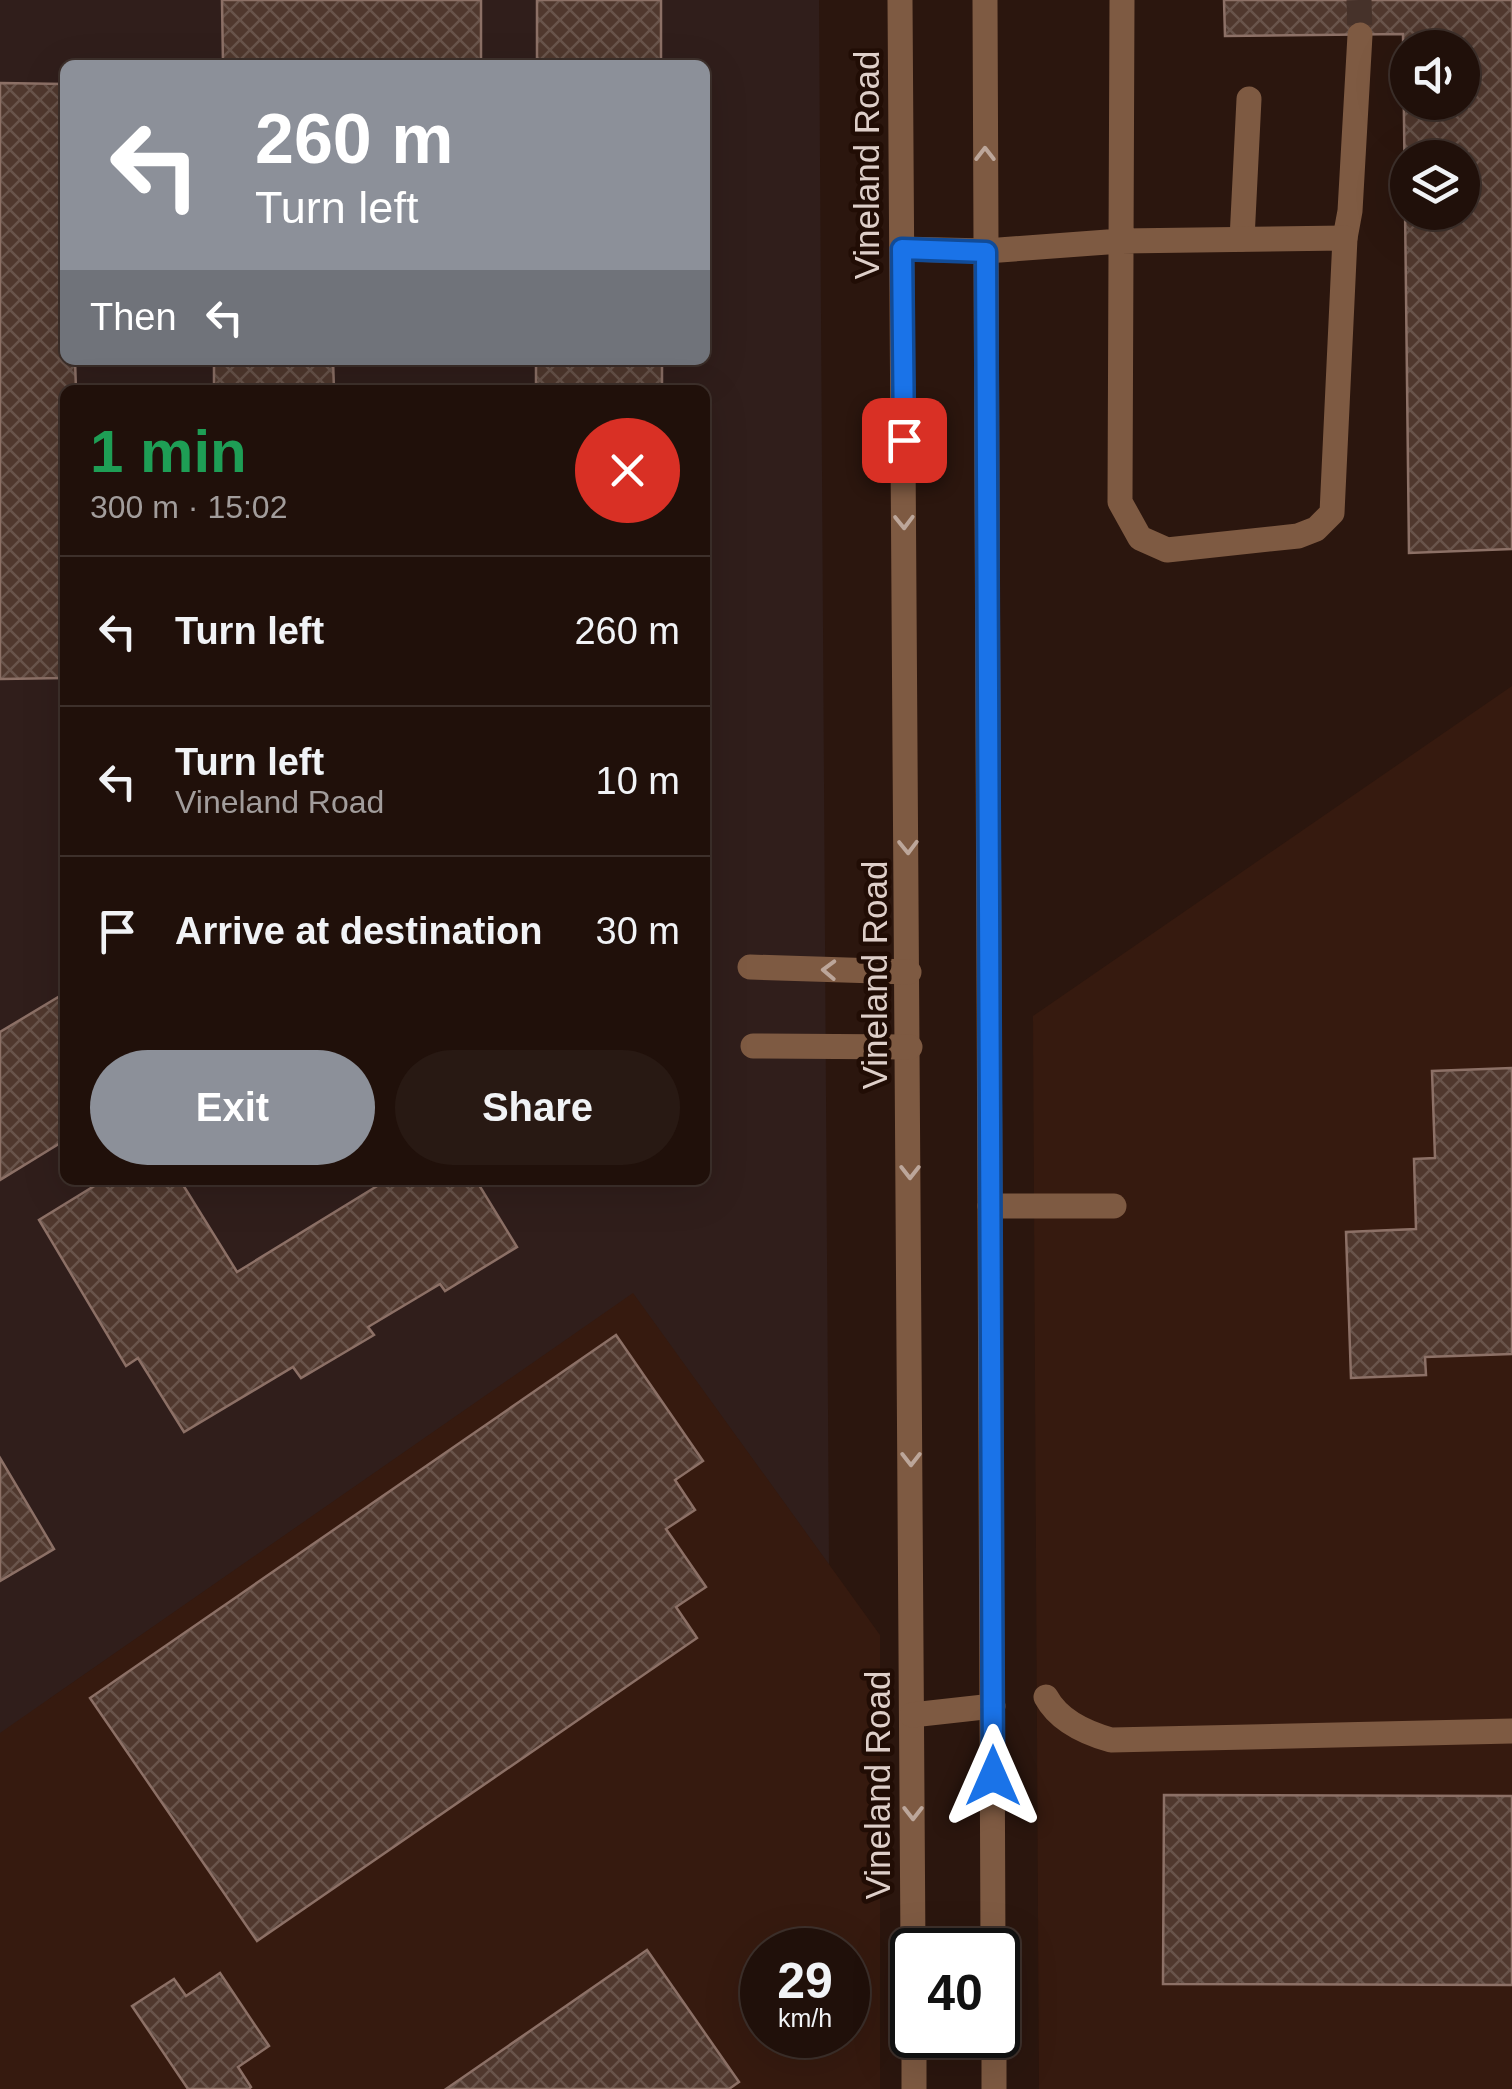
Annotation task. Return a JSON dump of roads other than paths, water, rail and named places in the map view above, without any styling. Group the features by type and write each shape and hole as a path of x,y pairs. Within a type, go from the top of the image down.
{"street":[{"name":"Vineland Road","path":"900,0 914,1928"},
{"path":"985,0 994,1928"},
{"path":"1122,0 1120,502 1140,538 1167,550 1298,536 1316,530 1332,513 1344,238 1350,210 1360,35"},
{"path":"1242,239 1249,99"},
{"path":"902,249 986,252 1121,241 1344,238"},
{"path":"750,967 909,972"},
{"path":"753,1046 910,1048"},
{"path":"990,1206 1114,1206"},
{"path":"1046,1697 1054,1711 1111,1740 1512,1731"},
{"path":"912,1715 993,1706"},
{"path":"914,2058 914,2089"},
{"path":"994,2058 994,2089"}],"tunnel":[{"path":"1359,0 1360,35"}]}
